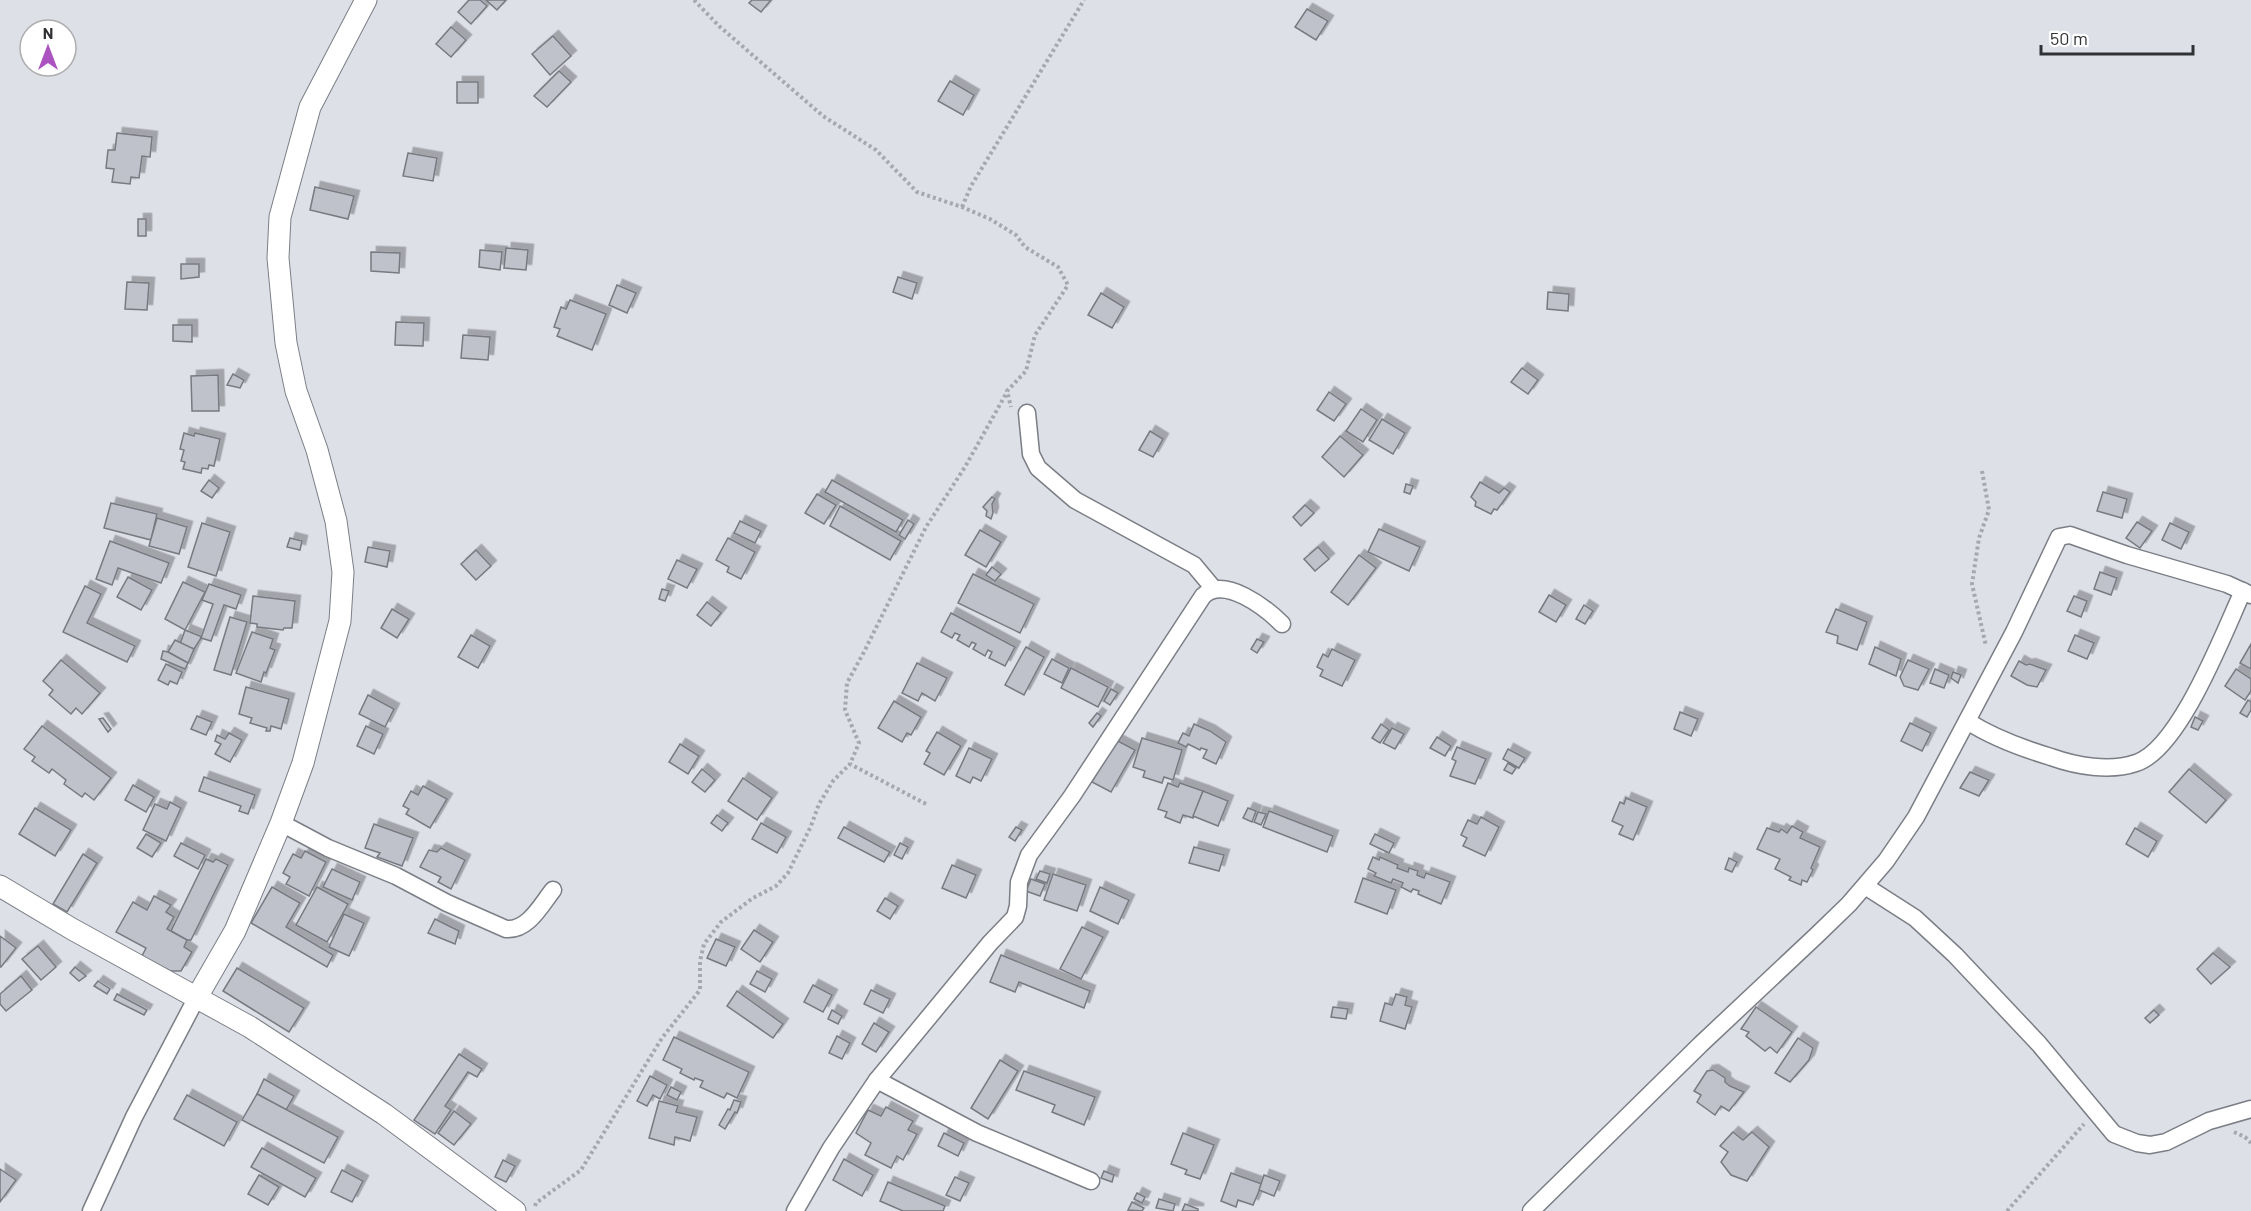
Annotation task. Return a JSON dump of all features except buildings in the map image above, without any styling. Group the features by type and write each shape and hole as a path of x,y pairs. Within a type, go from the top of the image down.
{"street":[{"path":"91,1211 134,1117 239,923 281,823 303,763 337,631 343,594 343,572 336,521 317,450 296,391 286,343 278,258 280,217 310,106 366,0"},
{"path":"1019,413 1031,454 1038,468 1075,500 1194,565 1214,589"},
{"path":"1531,1211 1701,1044 1817,935 1886,861 1916,817 1966,721 1992,674 2059,537 2070,535 2247,593 2176,727 2152,754 2137,763 2114,767 2065,762 1983,732 1966,721"},
{"path":"795,1211 831,1148 877,1080 990,943 1015,917 1019,882 1029,855 1092,765 1207,591 1226,589 1252,601 1282,624"},
{"path":"281,823 328,848 396,876 503,929 517,929 526,924 553,890"},
{"path":"0,886 72,929 250,1027 384,1114 515,1211"},
{"path":"1865,886 1915,918 1955,955 2039,1044 2114,1134 2137,1143 2150,1145 2166,1142 2209,1121 2251,1109"},
{"path":"877,1080 977,1133 1090,1181"}],"path":[{"path":"532,1211 536,1203 581,1170 662,1038 700,990 700,961 704,944 721,922 753,898 776,886 788,873 812,826 819,804 833,781 850,764 859,743 845,710 847,684 926,527 965,467 1007,391 1026,371 1035,335 1068,285 1058,267 1025,247 1016,235 990,219 917,192 876,150 823,116 719,26 694,0"},
{"path":"962,207 971,186 1084,0"},
{"path":"1007,391 1019,413"},
{"path":"1982,471 1989,510 1979,538 1972,584 1992,674"},
{"path":"850,764 926,804"},
{"path":"2007,1211 2094,1112"}]}
